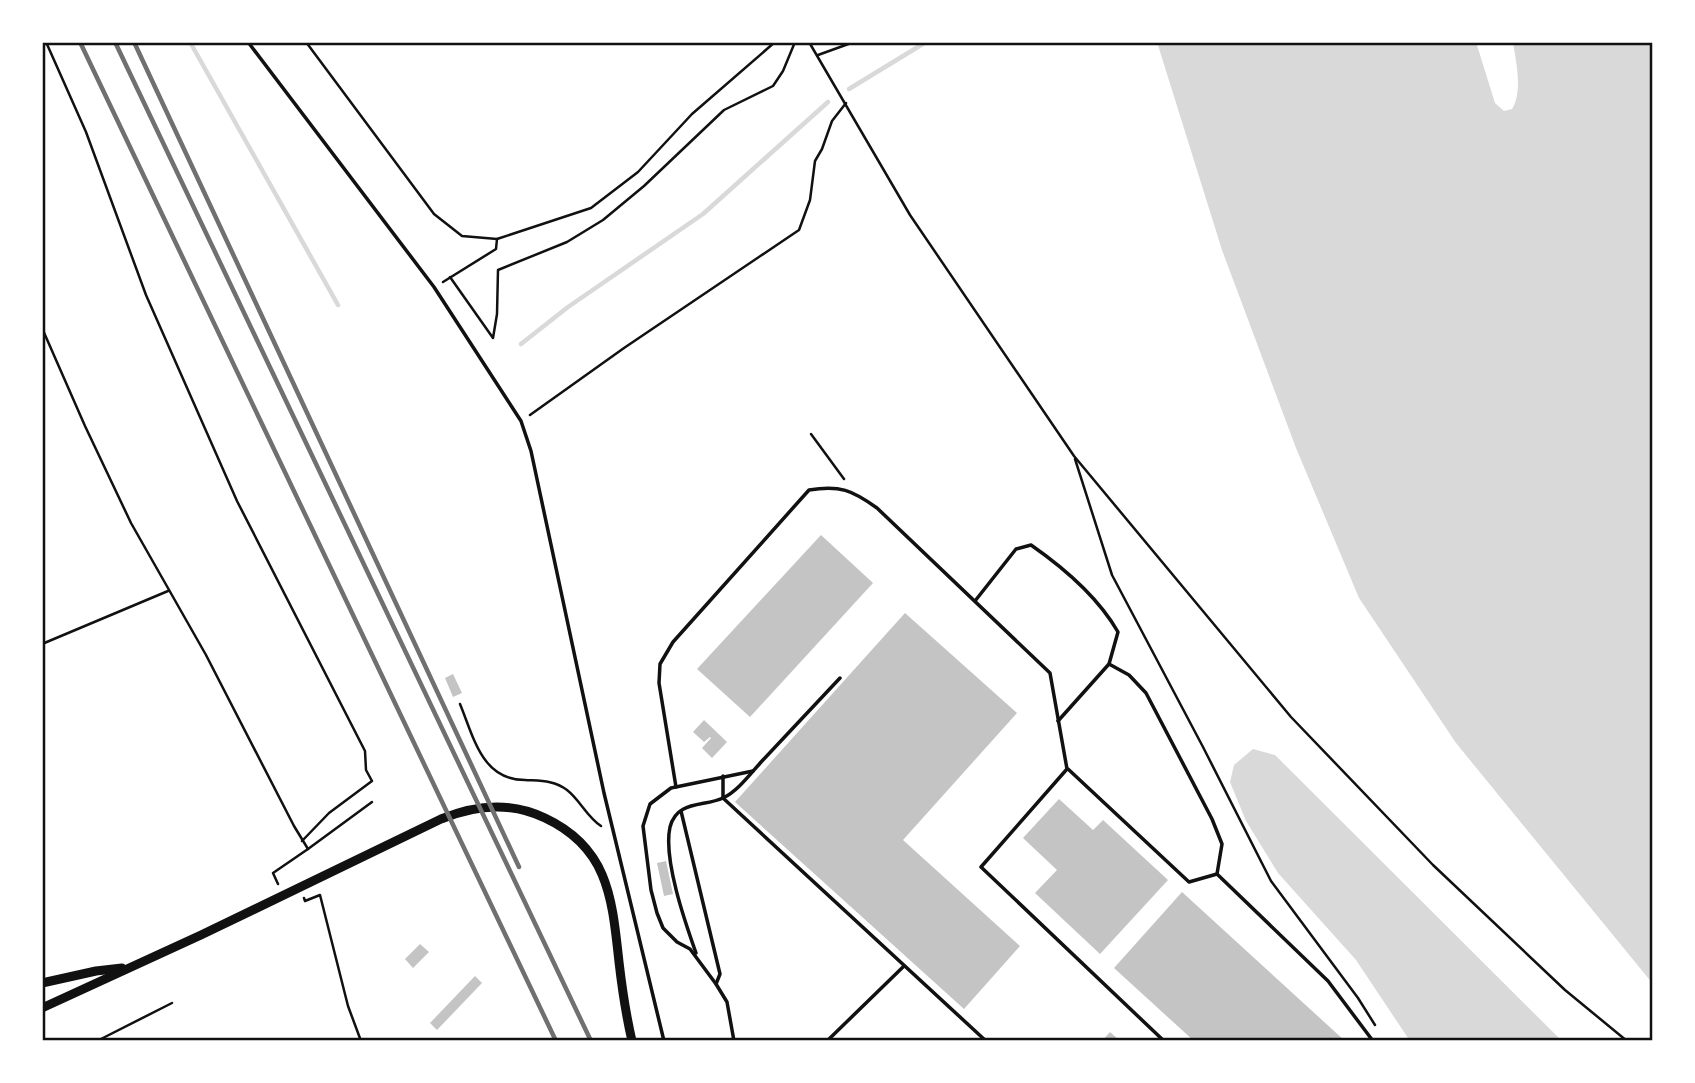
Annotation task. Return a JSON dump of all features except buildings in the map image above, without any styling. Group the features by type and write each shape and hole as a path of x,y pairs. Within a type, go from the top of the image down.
{"street":[{"path":"42,1007 459,811 479,807 518,808 546,818 572,834 586,848 606,882 612,901 622,987 632,1041"},
{"path":"42,983 96,971 131,967"}],"lane":[{"path":"248,42 434,287 521,421 531,451 604,793 664,1041"},
{"path":"676,787 659,683 660,663 673,642 809,490 831,486 855,492 877,508 1050,673 1067,769 1189,882 1217,874"},
{"path":"975,601 1016,549 1031,545 1052,559 1106,612 1118,632 1109,664 1057,722"},
{"path":"1109,664 1129,675 1146,693 1212,819 1222,844 1217,874"},
{"path":"698,958 682,915 672,866 670,827 676,815 687,806 723,798 753,771 840,678"},
{"path":"1067,769 981,867 1164,1041"},
{"path":"734,1041 727,1002 716,984 691,949 677,943 663,928 653,901 643,826 650,804 676,787 753,771"},
{"path":"723,776 723,798 986,1041"},
{"path":"681,811 720,974 716,984"},
{"path":"1217,874 1328,981 1373,1041"},
{"path":"827,1041 904,967"}],"path":[{"path":"46,42 86,132 146,295 237,501 365,751 366,769 372,781 328,813 302,841"},
{"path":"306,42 435,214 462,236 497,239 591,208 638,172 692,114 775,42"},
{"path":"450,277 493,338 497,314 498,270 567,242 603,220 644,187 724,110 773,86 783,71 795,42"},
{"path":"809,42 910,215 1074,456 1291,718 1433,865 1565,989 1627,1041"},
{"path":"818,55 854,42"},
{"path":"521,421 799,230 810,200 815,161 832,121 847,105"},
{"path":"434,287 496,249 497,239"},
{"path":"42,328 131,523 206,656 308,849"},
{"path":"811,433 855,492"},
{"path":"1074,456 1112,575 1270,881 1358,998 1378,1030"},
{"path":"42,644 169,590"},
{"path":"460,704 483,758 491,769 501,777 513,780 545,780 567,790 594,821 615,834"},
{"path":"278,885 272,873 372,802"},
{"path":"305,901 320,895 348,1006 361,1041"},
{"path":"97,1041 172,1003"}],"shaded area":[{"path":"1157,42 1476,42 1495,103 1504,111 1512,109 1517,94 1518,76 1513,42 1653,42 1653,984 1456,743 1359,598 1296,448 1222,250"},
{"path":"1253,749 1275,755 1562,1041 1410,1041 1356,960 1278,873 1246,821 1230,782 1234,765"}],"waterway":[{"path":"190,42 338,305"},
{"path":"849,89 926,42"},
{"path":"521,344 568,307 703,214 828,102"}],"railway":[{"path":"80,42 556,1041"},
{"path":"115,42 591,1041"},
{"path":"134,42 519,867"}]}
